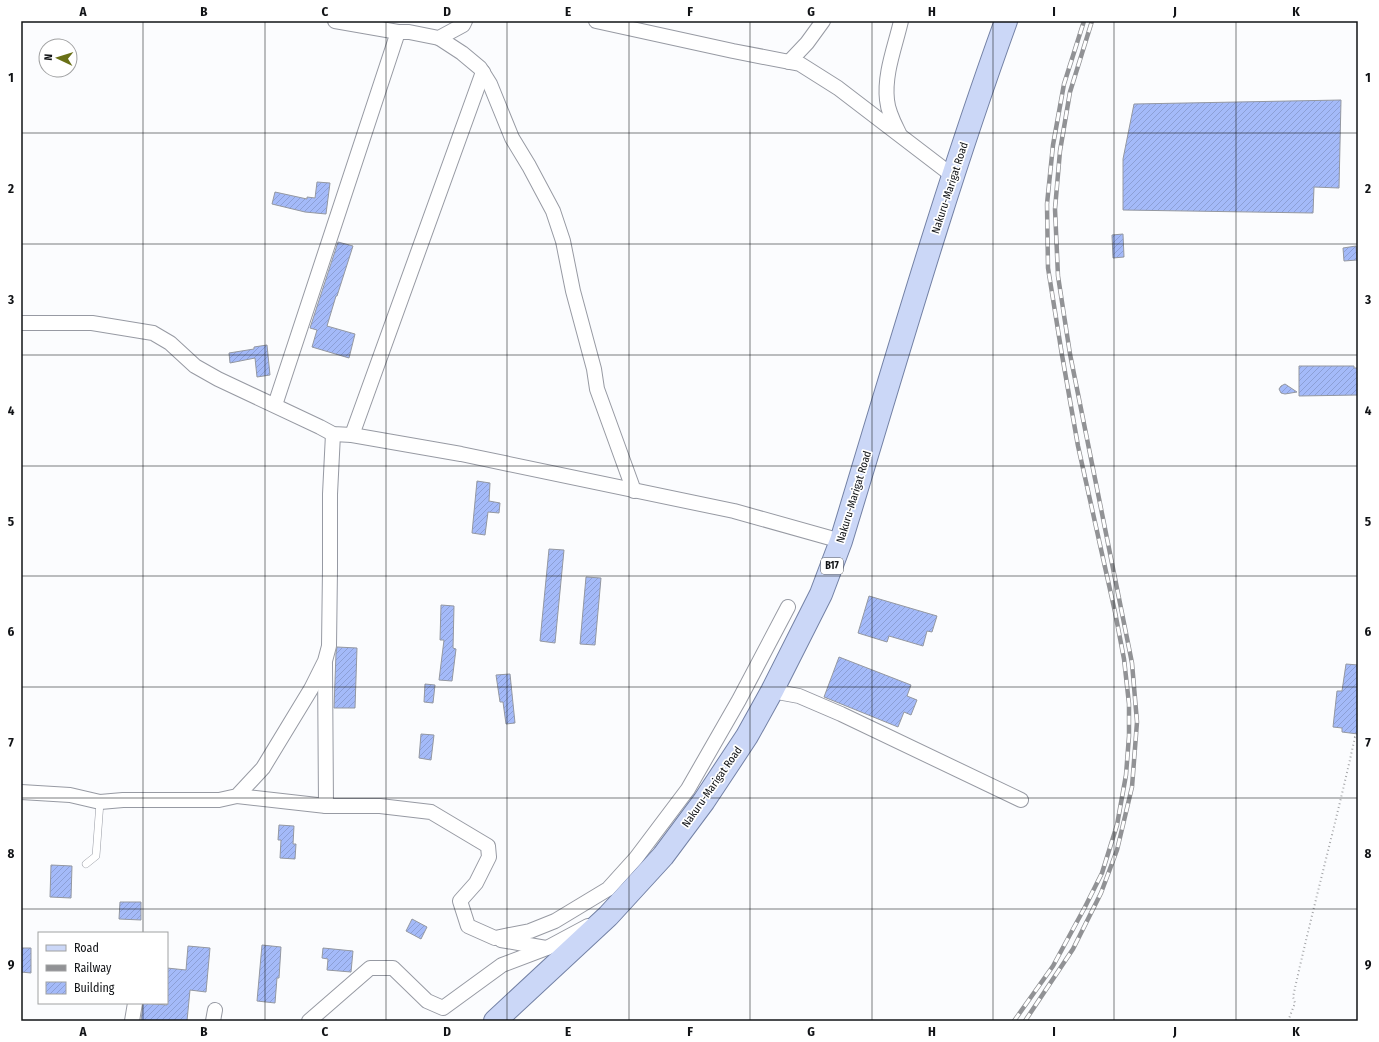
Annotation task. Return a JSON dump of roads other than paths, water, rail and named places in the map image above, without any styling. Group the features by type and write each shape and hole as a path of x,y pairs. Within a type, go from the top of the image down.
{"main road":[{"name":"Nakuru-Marigat Road","path":"495,1021 608,916 663,856 704,802 747,736 772,690 821,594 841,542 953,176 1006,21"}],"street":[{"path":"335,21 439,38 462,52 483,72 490,84 512,138 553,211 564,241 573,291 594,369 597,389 634,491"},
{"path":"439,38 458,28 465,21"},
{"path":"596,21 800,64 838,88 953,176"},
{"path":"789,62 807,44 823,21"},
{"path":"900,134 892,120 887,102 887,77 901,21"},
{"path":"275,405 398,32"},
{"path":"352,435 483,72"},
{"path":"21,323 92,323 144,330 162,337 195,366 333,434 352,435 461,454 734,511 841,542"},
{"path":"237,796 263,768 311,689 325,661 329,646 330,494 333,434"},
{"path":"495,938 530,931 555,921 608,889 627,868 688,789 739,700 788,607"},
{"path":"325,661 326,806"},
{"path":"772,690 799,696 841,714 1021,800"},
{"path":"21,792 70,795 100,802 124,800 219,800 237,796 326,806 380,806 431,812 488,846 489,857 476,883 460,901 468,926 495,938 547,948"},
{"path":"309,1021 370,968 393,968 427,1001 443,1008 502,965 547,948 608,916"},
{"path":"132,1021 135,1004"}],"lane":[{"path":"86,864 96,856 100,802"}],"railway":[{"path":"1014,1021 1053,966 1102,873 1117,825 1126,775 1129,736 1129,704 1124,659 1078,446 1048,268 1047,204 1053,145 1064,84 1084,21"},
{"path":"1025,1021 1073,949 1101,893 1117,850 1132,787 1137,722 1132,663 1070,354 1058,276 1055,209 1060,151 1070,92 1092,21"}]}
